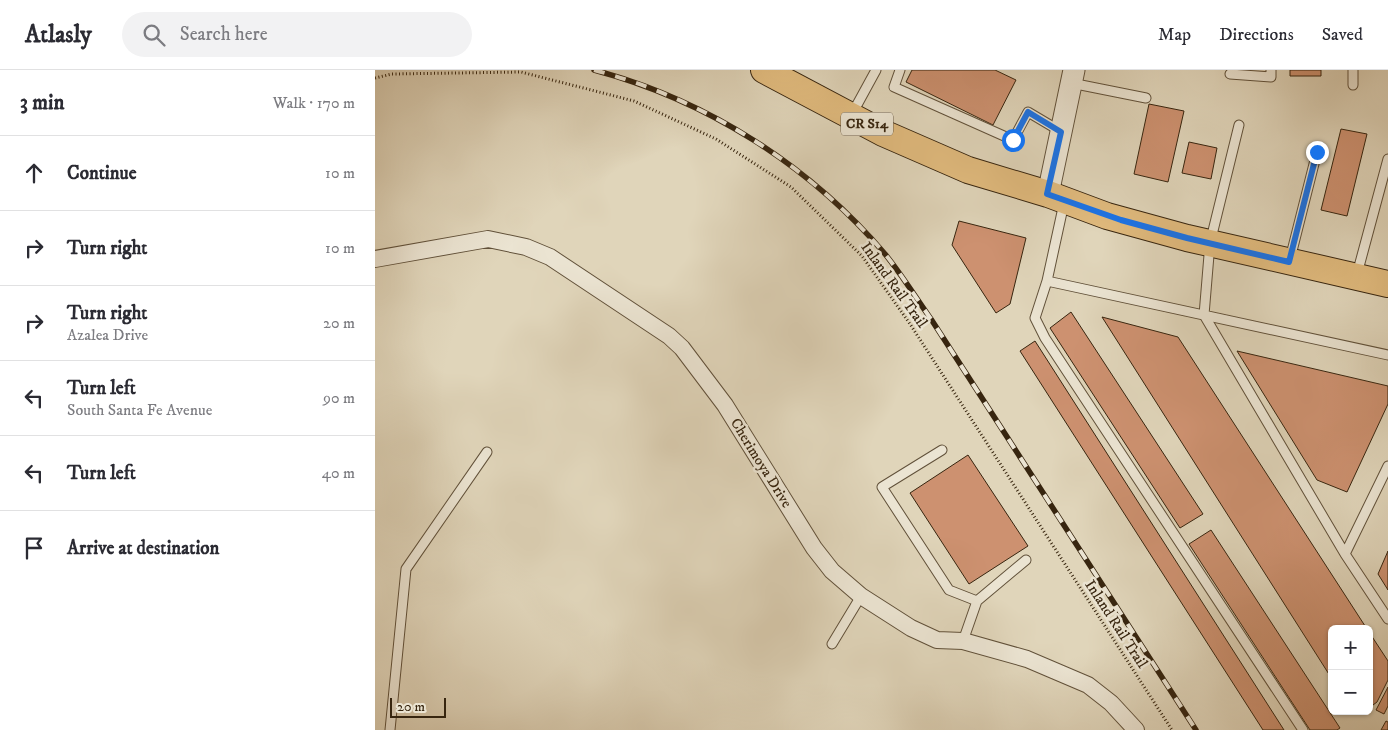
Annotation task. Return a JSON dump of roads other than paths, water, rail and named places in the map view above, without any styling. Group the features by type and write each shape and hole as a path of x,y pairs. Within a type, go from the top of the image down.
{"main road":[{"name":"CR S14","path":"764,70 883,133 968,170 1056,197 1107,216 1210,243 1388,284"}],"street":[{"path":"1056,197 1061,132 1072,77"},
{"name":"Cherimoya Drive","path":"375,259 488,239 526,247 551,257 669,336 682,348 725,404 813,548 832,571 861,596 911,628 937,640 963,641 1027,659 1088,685 1111,703 1136,730"}],"lane":[{"path":"851,116 876,70"},
{"path":"900,70 894,87 1013,140 1028,112 1061,132"},
{"path":"1230,74 1271,77 1271,70"},
{"path":"1353,70 1353,85"},
{"path":"1072,77 1146,98"},
{"path":"1239,126 1210,243 1204,315 1345,554 1388,619"},
{"path":"1289,262 1317,152"},
{"path":"1357,277 1388,159"},
{"path":"1056,197 1047,281 1035,318 1045,338 1303,730"},
{"path":"1047,281 1388,355"},
{"path":"942,450 882,488 949,590 977,601"},
{"path":"390,730 406,569 487,452"},
{"path":"1345,554 1388,466"},
{"path":"963,641 977,601 1026,560"},
{"path":"832,644 861,596"}],"railway":[{"path":"594,70 636,83 677,99 716,118 754,140 824,192 856,222 885,254 931,319 1196,730"}]}
